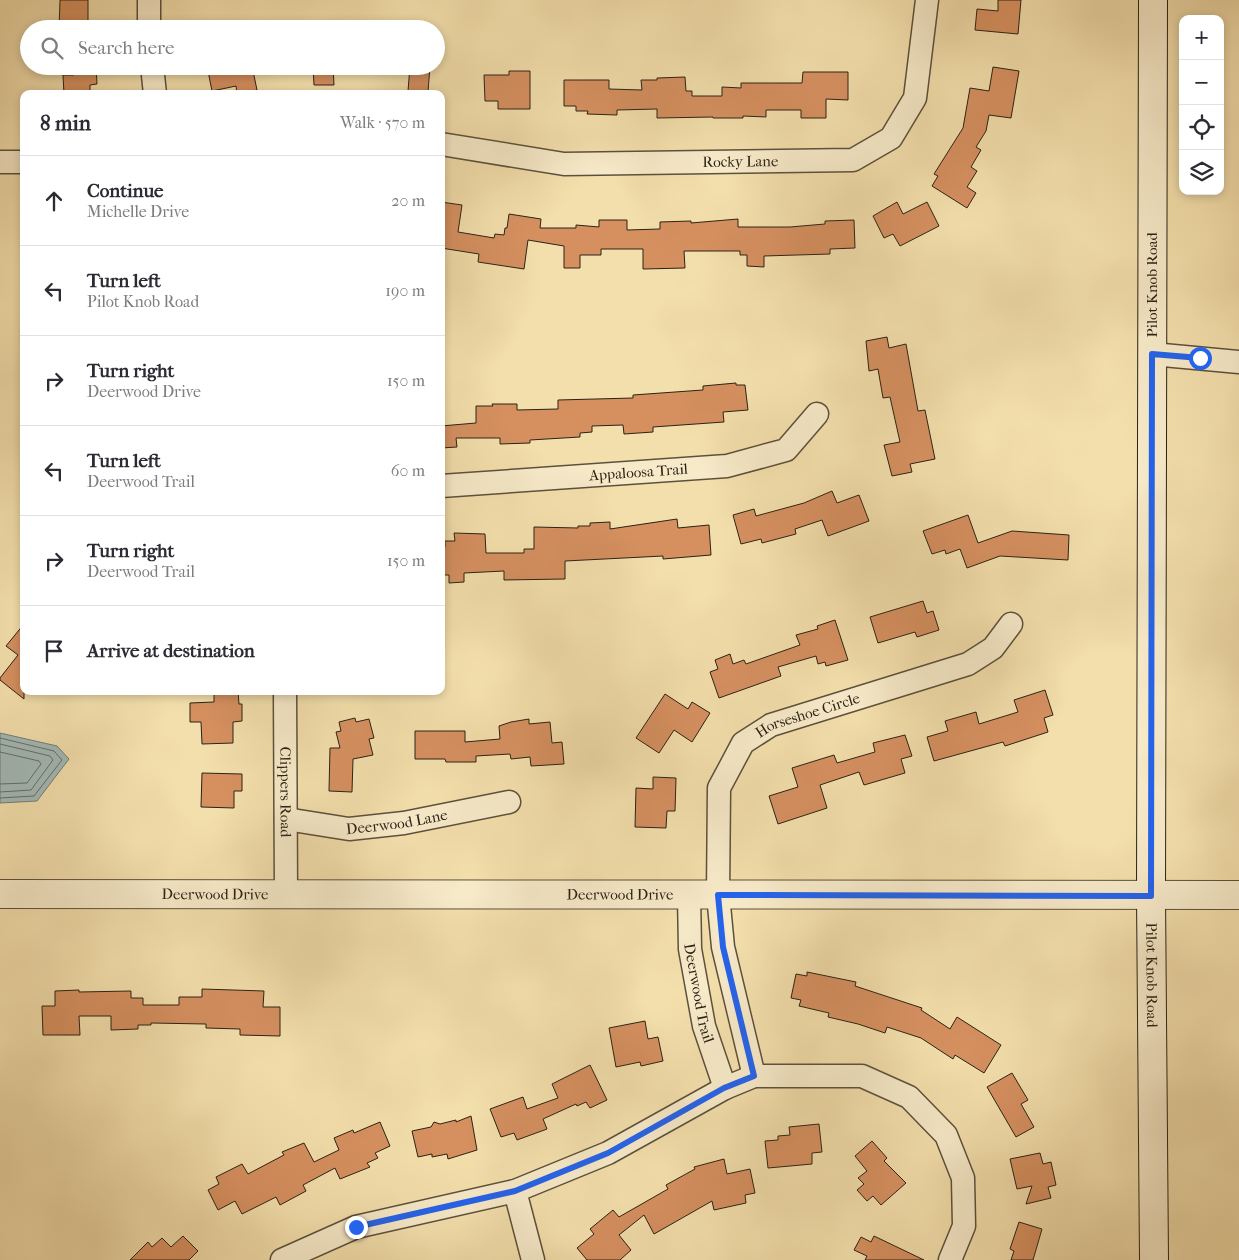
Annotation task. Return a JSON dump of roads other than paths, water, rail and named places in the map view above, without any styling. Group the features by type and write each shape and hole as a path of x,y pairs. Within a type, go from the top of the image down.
{"main road":[{"name":"Pilot Knob Road","path":"1153,0 1151,896 1154,1260"},
{"name":"Deerwood Drive","path":"0,894 1239,896"}],"street":[{"path":"149,0 149,20"},
{"name":"Rocky Lane","path":"445,145 564,164 853,160 891,138 915,98 928,0"},
{"path":"153,75 155,90"},
{"path":"0,162 20,162"},
{"path":"1152,354 1239,362"},
{"name":"Appaloosa Trail","path":"445,486 727,466 786,450 817,414"},
{"name":"Horseshoe Circle","path":"718,895 719,788 743,743 771,725 968,664 993,648 1011,624"},
{"name":"Clippers Road","path":"286,695 286,894"},
{"name":"Deerwood Lane","path":"286,819 349,828 404,823 509,802"},
{"name":"Deerwood Trail","path":"689,895 690,949 704,1026 724,1088"},
{"name":"Deerwood Trail","path":"718,895 723,947 754,1076"},
{"path":"282,1260 356,1227 515,1191 608,1153 724,1088 754,1076 862,1076 909,1097 946,1135 963,1178 964,1226 950,1260"},
{"path":"515,1191 533,1260"}],"water":[{"path":"0,733 57,746 69,759 37,801 0,803"}]}
